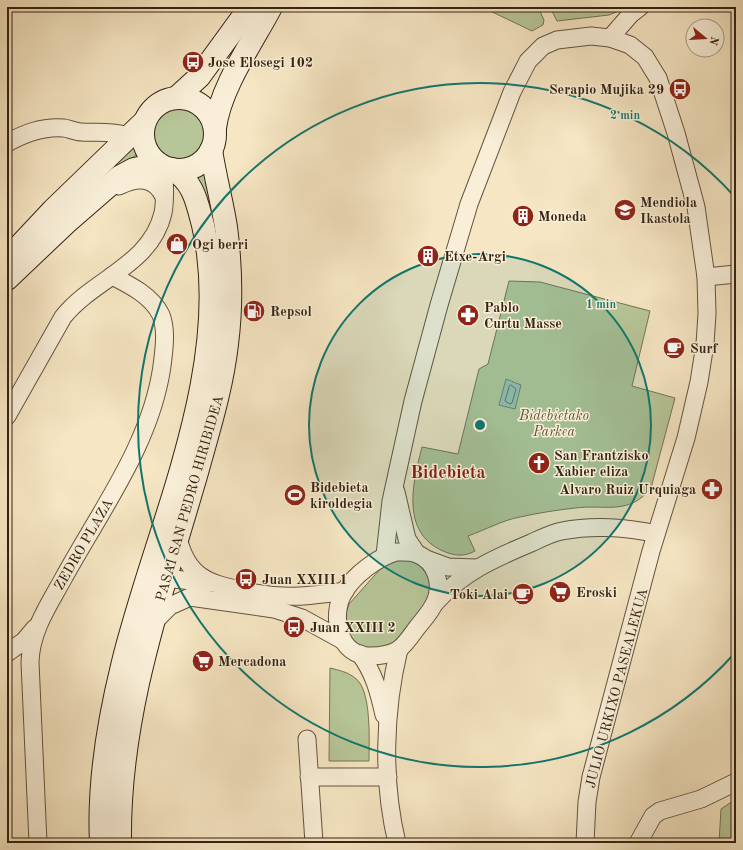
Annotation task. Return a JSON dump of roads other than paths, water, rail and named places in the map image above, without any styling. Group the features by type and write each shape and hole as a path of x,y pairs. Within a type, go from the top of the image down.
{"main road":[{"path":"176,98 199,77 250,7"},
{"path":"7,280 91,201 126,172 146,165 190,168 206,158 214,143 218,110 226,91 272,7"},
{"path":"7,259 145,121 149,114 161,102 176,98 194,100 202,105 208,112 215,128"},
{"path":"145,121 143,130 145,145 152,158 165,167"},
{"name":"PASAI SAN PEDRO HIRIBIDEA","path":"120,843 122,772 134,694 223,374 230,316 231,288 226,234 211,150"},
{"name":"PASAI SAN PEDRO HIRIBIDEA","path":"101,843 100,821 104,767 111,713 122,664 154,553 178,478 196,409 204,371 211,319 210,265 199,208 193,190 188,182 165,167"}],"street":[{"path":"610,38 631,14 640,7"},
{"name":"JULIO URKIXO PASEALEKUA","path":"385,555 388,515 407,429 456,243 499,122 512,92 528,62 543,46 556,40 576,36 610,38 630,45 645,57 658,78 696,207 706,277 707,314 705,344 699,382 686,438 656,534 591,777 587,802 585,843"},
{"path":"7,143 33,131 48,128 65,128 80,132 112,132 129,136"},
{"path":"7,416 63,317 73,304 129,264 153,237 162,213 165,167"},
{"path":"91,201 128,181 142,179 154,183 162,192 164,197"},
{"path":"706,277 736,274"},
{"name":"ZEDRO PLAZA","path":"38,843 30,662 31,644 37,627 82,545 129,465 155,403 161,376 164,351 164,332 161,316 154,304 146,296 112,276"},
{"path":"395,486 407,539 434,569 438,580 438,592 435,603"},
{"path":"398,843 391,813 388,777 388,735 394,668 399,649 435,603 446,592 476,568 560,531 584,528 635,529 656,534"},
{"path":"178,538 182,552 190,565 201,576 214,584"},
{"path":"388,735 378,686 373,673 360,654 347,646 342,640 336,615 339,602 345,591 375,561 385,555 396,552 422,557 448,567 476,568"},
{"path":"154,553 166,579 176,592 190,597 274,609 302,618 342,640"},
{"path":"142,595 151,585 166,579 214,584 285,598 345,591"},
{"path":"154,622 170,606 190,597"},
{"path":"8,653 24,641 37,627"},
{"path":"360,654 378,656 399,649"},
{"path":"8,653 21,654 30,662"},
{"path":"307,739 314,843"},
{"path":"309,777 388,777"},
{"path":"638,843 653,816 660,811 702,799 736,782"}],"water":[{"path":"506,379 521,385 515,409 499,405"}],"place":[{"name":"Jose Elosegi 102","path":"193,62"},
{"name":"Serapio Mujika 29","path":"680,89"},
{"name":"Mendiola Ikastola","path":"625,210"},
{"name":"Moneda","path":"523,216"},
{"name":"Ogi berri","path":"177,244"},
{"name":"Etxe-Argi","path":"428,256"},
{"name":"Repsol","path":"254,311"},
{"name":"Pablo Curtu Masse","path":"468,315"},
{"name":"Surf","path":"674,348"},
{"name":"San Frantzisko Xabier eliza","path":"539,463"},
{"name":"Alvaro Ruiz Urquiaga","path":"712,489"},
{"name":"Bidebieta kiroldegia","path":"295,495"},
{"name":"Juan XXIII 1","path":"246,579"},
{"name":"Eroski","path":"560,592"},
{"name":"Toki Alai","path":"523,594"},
{"name":"Juan XXIII 2","path":"294,627"},
{"name":"Mercadona","path":"203,661"}],"district":[{"name":"Bidebieta","path":"448,472"}],"park label":[{"name":"Bidebietako Parkea","path":"554,424"}]}
